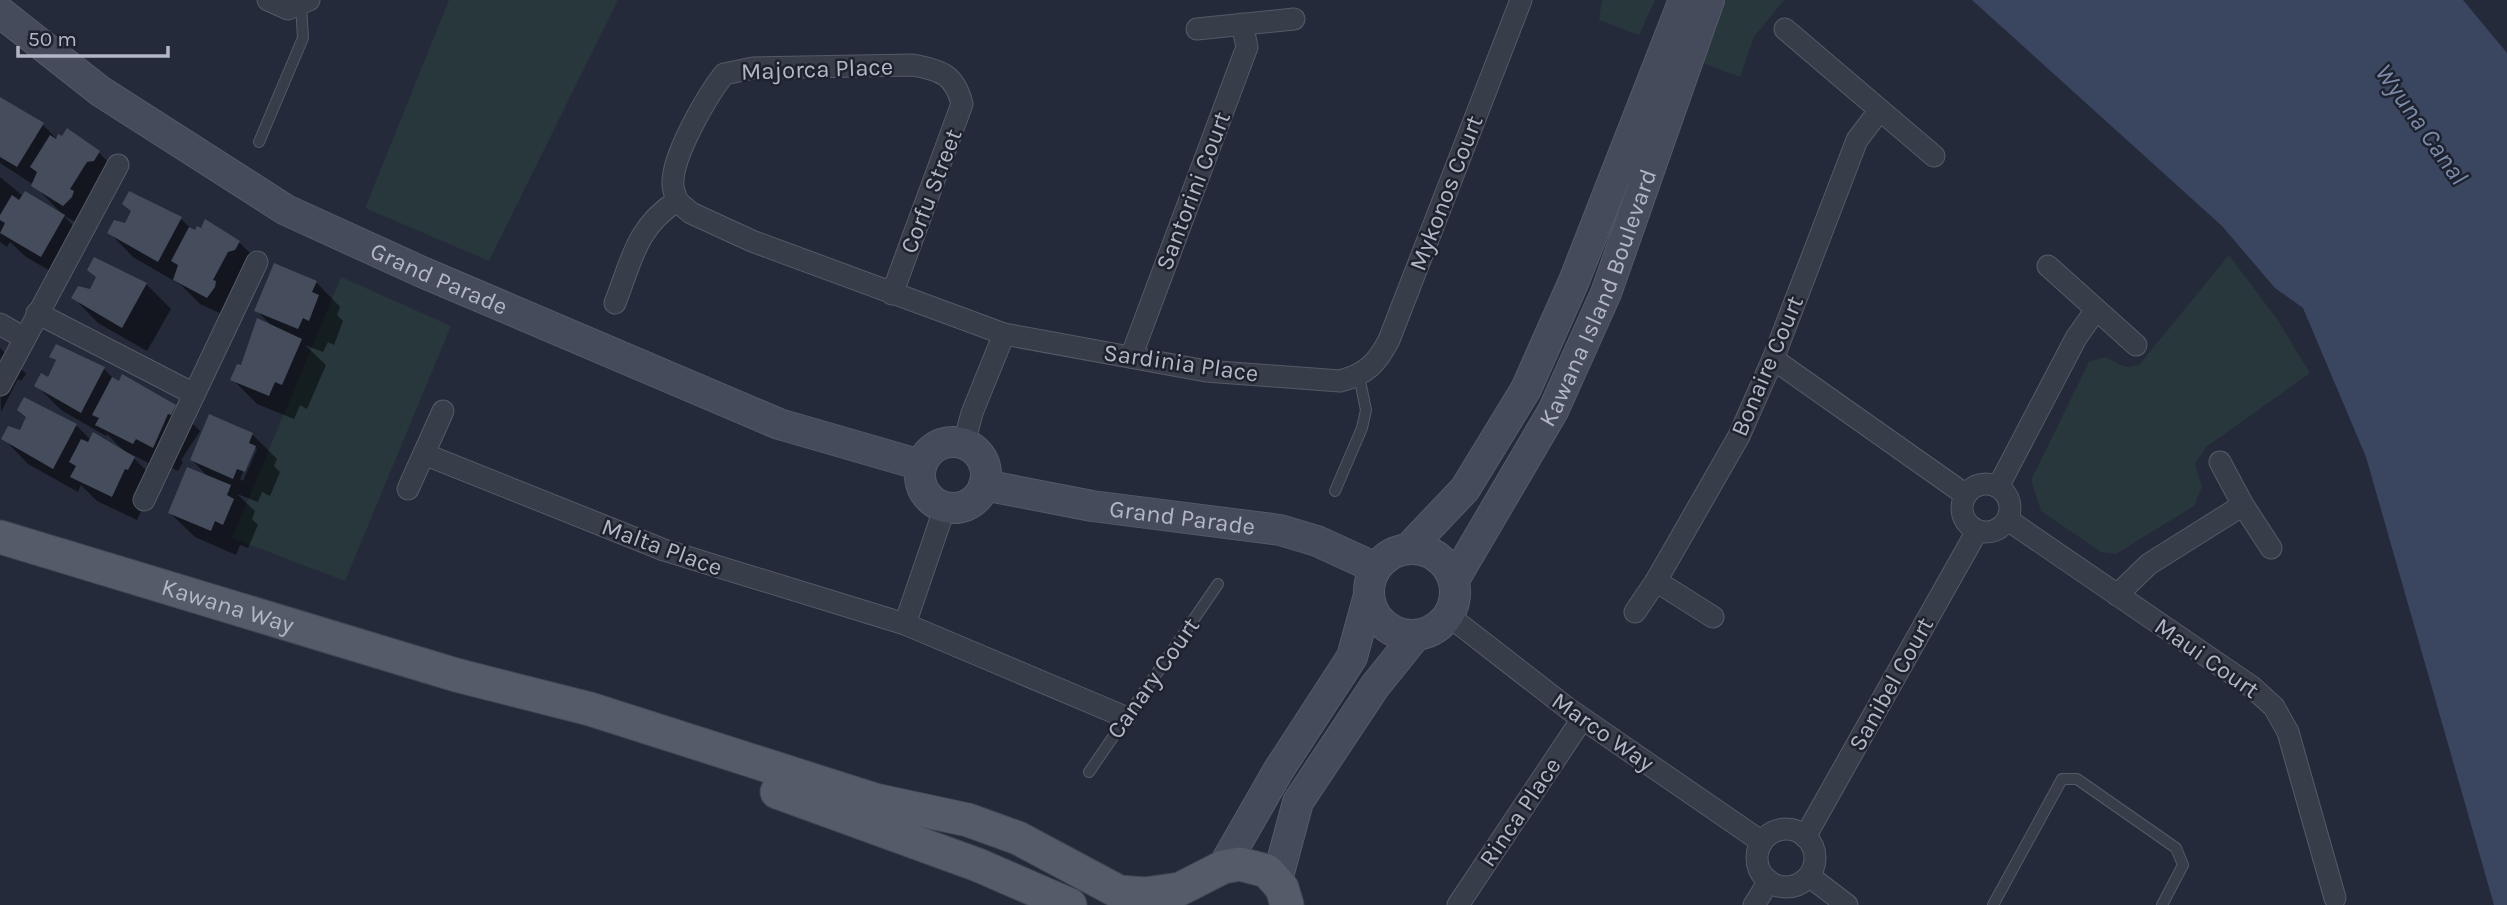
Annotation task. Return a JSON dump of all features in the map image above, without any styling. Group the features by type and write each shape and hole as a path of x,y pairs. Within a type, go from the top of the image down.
{"main road":[{"name":"Kawana Island Boulevard","path":"1408,549 1465,489 1526,389 1574,281 1684,0"},
{"name":"Kawana Island Boulevard","path":"1454,580 1553,411 1606,293 1709,0"},
{"name":"Grand Parade","path":"0,12 100,90 286,210 422,272 779,424 921,465"},
{"path":"954,442 964,443 980,456 986,475 984,485 980,494 965,506 945,507 929,499 924,491 921,465 933,448 954,442"},
{"name":"Grand Parade","path":"984,485 1092,506 1280,530 1317,541 1372,582"},
{"name":"Kawana Way","path":"0,537 456,675"},
{"path":"1209,883 1352,657 1372,582 1386,557 1408,549 1422,549 1435,555 1446,565 1454,580 1456,592 1449,615 1429,632 1416,635 1391,630 1381,622 1373,610 1372,582"},
{"path":"1286,896 1298,802 1368,697 1416,635"},
{"path":"456,675 590,709 876,800 968,820 1018,838 1119,892 1145,894 1181,889 1209,883 1254,866 1286,896"},
{"path":"456,675 908,839 1070,905"}],"street":[{"path":"268,0 288,9 305,3"},
{"name":"Mykonos Court","path":"1359,376 1377,363 1389,340 1521,0"},
{"path":"1197,29 1294,19"},
{"name":"Santorini Court","path":"1131,357 1247,47 1242,24"},
{"path":"1785,29 1934,156"},
{"name":"Majorca Place","path":"677,201 673,184 677,164 705,99 724,74 753,68 913,65 939,70 958,87"},
{"name":"Corfu Street","path":"892,294 957,121 962,104 958,87"},
{"name":"Bonaire Court","path":"1635,612 1656,582 1739,436 1773,359 1857,140 1879,111"},
{"path":"0,385 118,165"},
{"path":"615,303 645,228 657,214 677,201"},
{"name":"Sardinia Place","path":"677,201 708,222 892,294 1004,334 1219,372 1340,381 1359,376"},
{"path":"144,500 257,262"},
{"path":"2048,266 2136,345"},
{"path":"1998,487 2076,338 2095,311"},
{"path":"37,313 194,394"},
{"path":"0,324 24,338"},
{"path":"964,443 972,413 1004,334"},
{"path":"1773,359 1966,495"},
{"path":"408,489 443,411"},
{"name":"Malta Place","path":"424,454 664,550 905,625 1125,718"},
{"path":"2220,462 2243,505 2271,548"},
{"path":"1977,486 1998,487 2010,505 2008,520 1991,533 1977,531 1963,516 1966,495 1977,486"},
{"path":"2117,595 2149,564 2243,505"},
{"path":"905,625 945,507"},
{"name":"Maui Court","path":"2008,520 2252,687 2274,707 2291,743 2335,898"},
{"name":"Sanibel Court","path":"1805,836 1977,531"},
{"path":"1656,582 1713,617"},
{"name":"Marco Way","path":"1449,615 1582,719 1762,842"},
{"name":"Rinca Place","path":"1458,905 1582,719"},
{"path":"1778,831 1797,831 1805,836 1811,843 1815,860 1809,876 1803,882 1786,887 1769,881 1757,859 1762,842 1778,831"},
{"path":"1809,876 1847,905"},
{"path":"1754,905 1769,881"}],"lane":[{"path":"259,142 303,38 305,3"},
{"path":"1335,491 1362,428 1366,410 1359,376"},
{"name":"Canary Court","path":"1089,772 1218,584"},
{"path":"1993,905 2062,779 2077,779 2176,848 2183,865 2162,905"}],"shaded area":[{"path":"449,0 618,0 489,261 365,208"},
{"path":"1602,0 1655,0 1639,35 1599,20"},
{"path":"1724,0 1784,0 1754,37 1740,77 1703,63"},
{"path":"2229,255 2277,319 2310,373 2206,447 2195,464 2202,487 2194,506 2116,554 2101,552 2041,511 2031,480 2089,362 2105,357 2126,367 2139,365"},
{"path":"341,277 451,326 345,581 232,538"}],"water":[{"name":"Wyuna Canal","path":"1972,0 2463,0 2507,53 2507,905 2494,905 2366,457 2303,308 2275,288 2222,226"}],"building":[{"path":"0,97 44,123 17,167 0,157"},
{"path":"67,128 100,151 94,161 87,162 70,189 74,191 72,197 63,206 31,186 37,172 30,167 50,135 56,139 58,134 62,136"},
{"path":"25,191 65,215 41,257 0,233 5,223 0,220 0,215 12,195 19,200"},
{"path":"129,191 182,217 158,262 107,233 114,220 125,223 131,211 122,204"},
{"path":"205,219 240,241 235,250 228,252 213,280 216,281 215,287 207,298 173,280 178,265 171,261 189,227 195,230 197,226 201,228"},
{"path":"94,257 147,283 122,328 71,298 78,286 90,289 96,277 87,270"},
{"path":"274,263 317,281 312,292 319,295 309,321 303,318 298,329 254,311"},
{"path":"257,318 302,339 282,385 275,382 269,396 230,380 237,364 241,365"},
{"path":"56,344 105,367 81,413 34,386 41,373 48,377 56,360 49,357"},
{"path":"122,374 176,405 171,415 168,414 153,448 136,439 133,444 95,425 99,418 92,415 112,377 119,381"},
{"path":"24,397 77,424 53,469 1,439 8,426 20,430 26,417 17,410"},
{"path":"209,414 253,433 249,443 256,446 245,472 237,469 233,479 190,460"},
{"path":"93,432 135,457 128,470 125,469 112,497 70,477 76,466 69,462 81,439 88,442"},
{"path":"187,467 231,485 227,495 234,499 223,525 215,521 211,531 168,513"}]}
